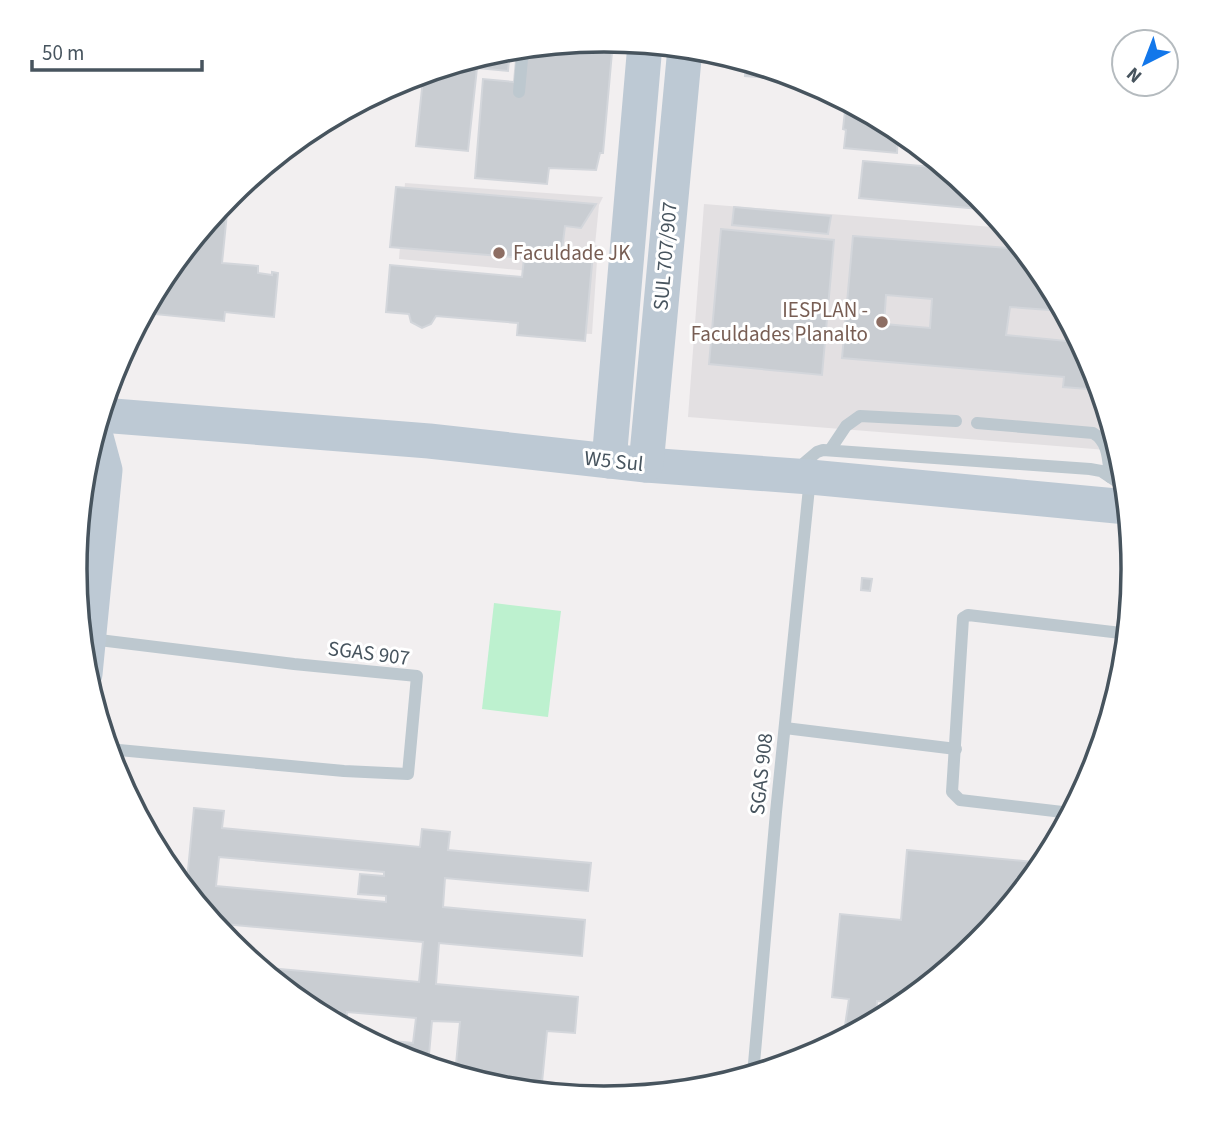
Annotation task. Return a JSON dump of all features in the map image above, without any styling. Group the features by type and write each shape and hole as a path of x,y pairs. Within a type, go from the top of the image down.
{"main road":[{"name":"SUL 707/907","path":"609,461 644,55"},
{"name":"SUL 707/907","path":"646,465 684,59"},
{"name":"W5 Sul","path":"116,416 416,440 646,465 810,468 1117,506"},
{"path":"88,609 105,470 116,416"},
{"path":"101,454 105,470"}],"lane":[{"path":"519,92 522,59"},
{"path":"810,468 846,426 860,416 956,421"},
{"path":"977,423 1093,433 1101,438 1105,446"},
{"path":"1108,455 1110,477"},
{"path":"810,468 1090,468 1113,479"},
{"name":"SGAS 908","path":"754,1064 810,468"},
{"path":"1061,812 957,799 952,792 962,621 965,616 1117,633"},
{"name":"SGAS 907","path":"91,639 417,676 408,774 344,771 119,750"},
{"path":"785,728 956,749"}],"shaded area":[{"name":"Faculdade JK","path":"405,183 603,197 599,205 595,245 598,246 592,334 523,331 530,271 399,259"},
{"name":"IESPLAN - Faculdades Planalto","path":"704,204 991,227 1034,282 1068,341 1094,403 1106,450 688,417"}],"green space":[{"path":"494,603 561,611 548,717 482,709"}],"building":[{"path":"612,52 603,153 600,153 596,170 549,168 547,184 475,178 483,79 514,82 516,60"},
{"path":"509,61 508,71 478,68"},
{"path":"477,68 468,151 416,146 422,86"},
{"path":"745,72 761,77 745,76"},
{"path":"845,112 897,144 897,153 844,148 846,130 843,129"},
{"path":"863,161 928,167 974,208 859,198"},
{"name":"Faculdade JK","path":"396,187 596,204 581,228 565,226 562,250 593,253 585,341 517,335 518,323 436,316 431,324 422,328 411,322 409,314 386,312 390,265 522,277 524,258 390,247"},
{"path":"734,207 831,216 828,234 732,225"},
{"path":"227,216 222,263 258,266 258,273 278,273 274,317 225,312 224,321 154,314 174,282"},
{"path":"721,229 834,240 822,375 709,364"},
{"path":"853,236 1008,248 1051,310 1010,307 1006,335 1066,341 1066,338 1089,389 1063,387 1064,377 842,358","holes":["886,295 932,299 930,328 884,324"]},
{"path":"862,578 872,579 870,591 861,590"},
{"path":"194,808 224,811 222,828 420,847 422,829 450,832 448,850 591,863 588,891 445,878 443,907 585,920 582,956 439,943 436,984 578,997 575,1033 547,1031 542,1082 503,1077 456,1065 460,1022 432,1021 429,1056 393,1041 413,1043 416,1018 347,1012 347,1018 275,969 419,982 423,942 228,924 188,875","holes":["219,857 384,872 384,876 360,874 358,894 386,896 386,902 216,886"]},
{"path":"907,850 1031,862 993,910 945,958 919,980 887,1002 877,1001 877,1008 845,1026 849,999 832,997 840,914 901,920"}],"place":[{"name":"Faculdade JK","path":"499,253"},
{"name":"IESPLAN - Faculdades Planalto","path":"882,322"}]}
